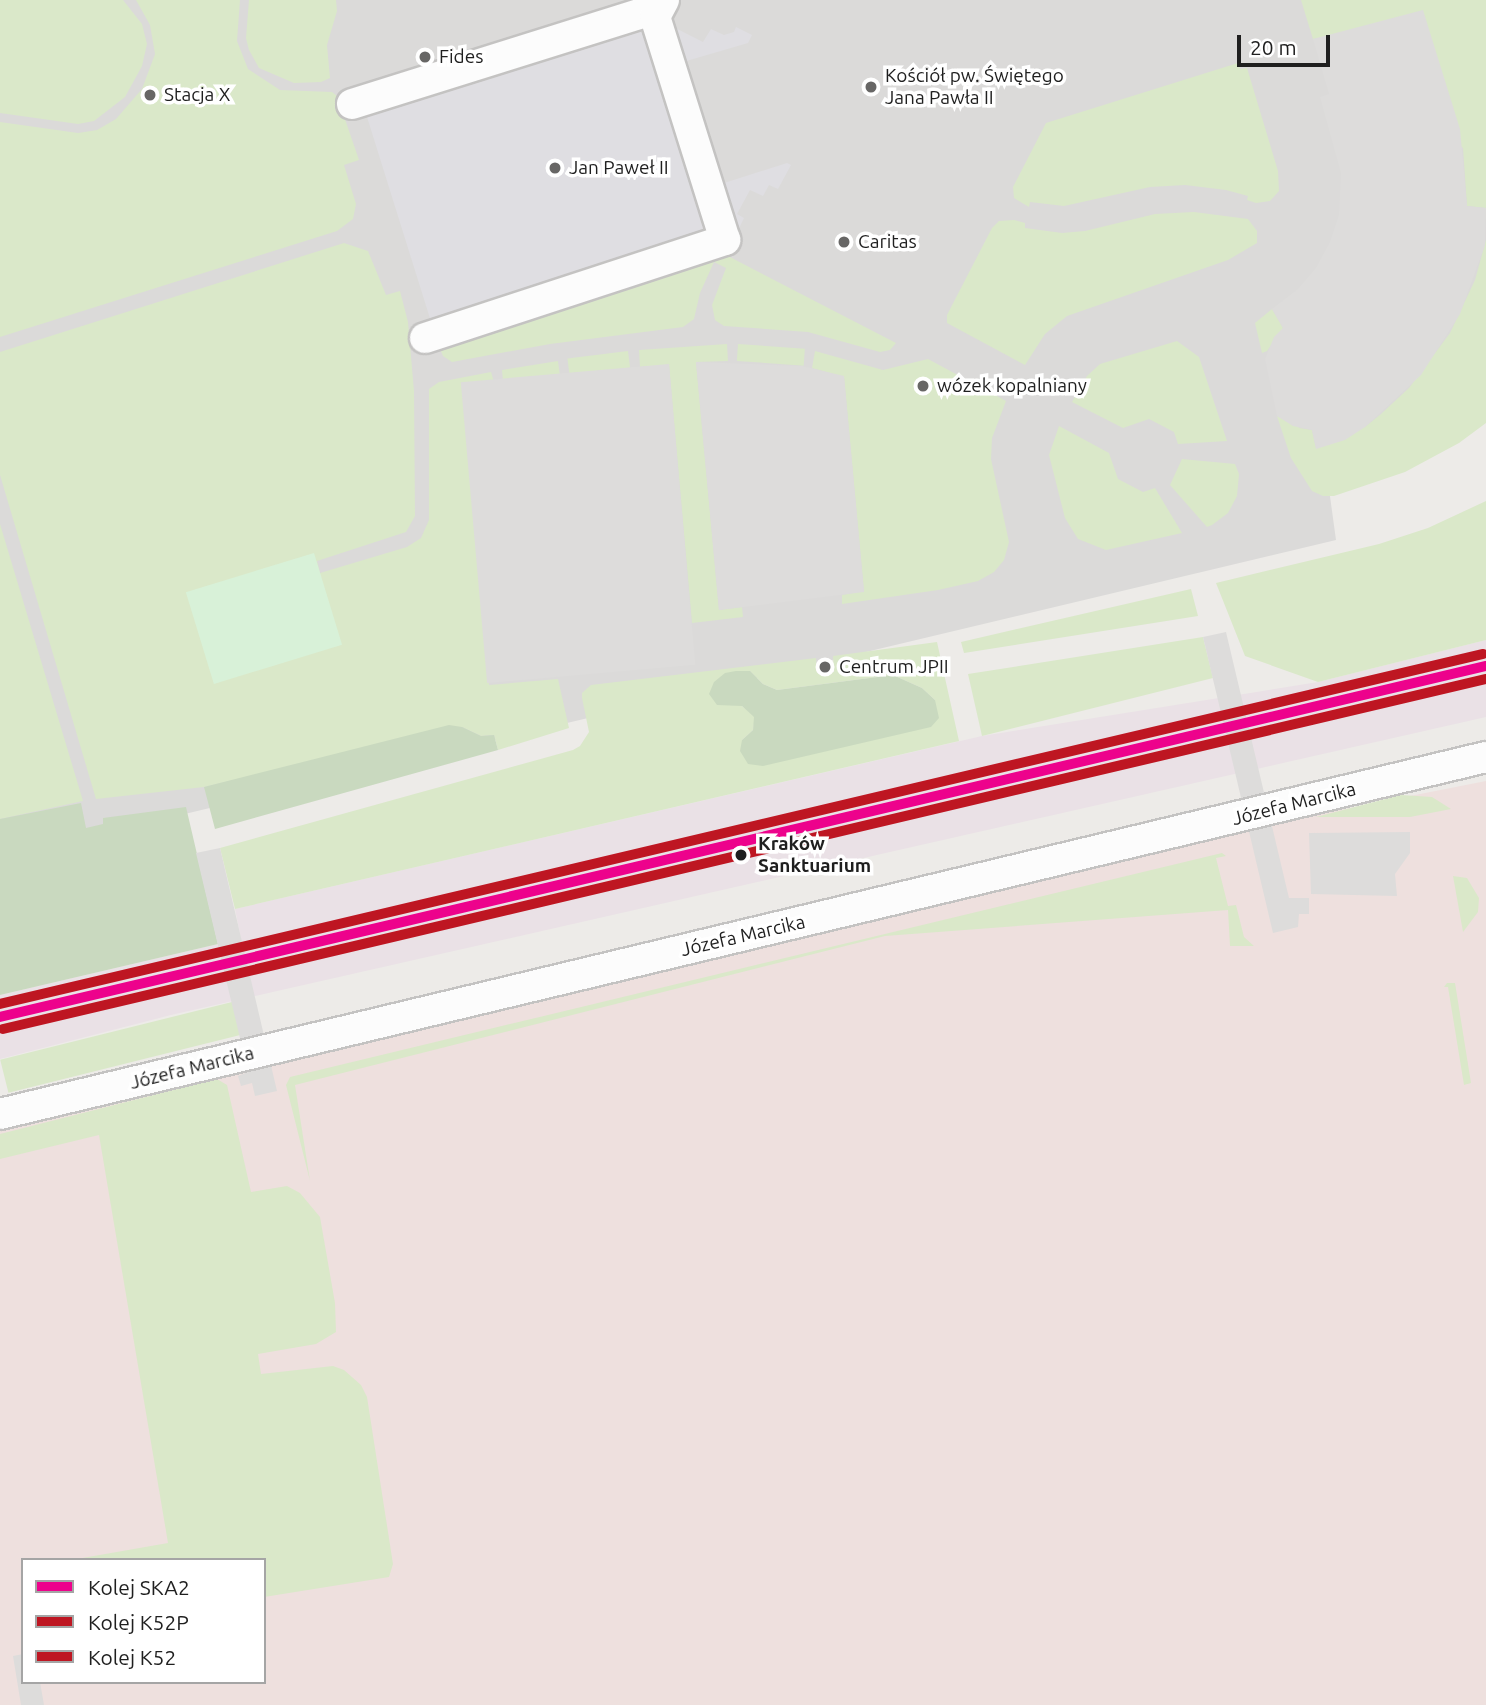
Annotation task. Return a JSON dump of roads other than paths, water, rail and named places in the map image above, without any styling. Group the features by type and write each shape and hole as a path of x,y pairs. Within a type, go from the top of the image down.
{"street":[{"path":"352,104 659,8 726,240 425,338"},
{"name":"Józefa Marcika","path":"0,1114 1486,757"}],"rail line":[{"name":"K52","path":"0,1004 1483,654"},
{"name":"SKA2","path":"0,1017 1486,666"},
{"name":"K52P","path":"3,1029 1486,679"}],"place":[{"name":"Fides","path":"425,57"},
{"name":"Kościół pw. Świętego Jana Pawła II","path":"871,87"},
{"name":"Stacja X","path":"150,95"},
{"name":"Jan Paweł II","path":"555,168"},
{"name":"Caritas","path":"844,242"},
{"name":"wózek kopalniany","path":"923,386"},
{"name":"Centrum JPII","path":"825,667"},
{"name":"Kraków Sanktuarium","path":"741,855"}]}
